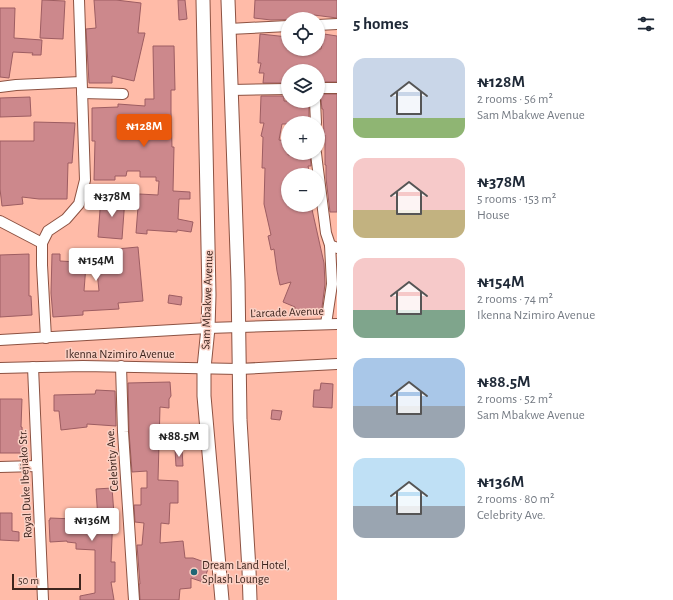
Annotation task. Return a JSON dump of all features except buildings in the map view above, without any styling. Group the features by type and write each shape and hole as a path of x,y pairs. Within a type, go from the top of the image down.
{"main road":[{"name":"Sam Mbakwe Avenue","path":"203,0 209,295 208,328 204,368 204,396 222,600"},
{"path":"228,0 238,273 240,420 250,600"}],"street":[{"path":"46,338 42,243 48,231 66,219 79,204 85,180 79,0"},
{"path":"325,25 337,24"},
{"path":"229,29 281,26"},
{"path":"0,87 81,88 123,94"},
{"path":"325,88 337,88"},
{"path":"232,90 281,89"},
{"path":"317,160 326,233 334,247 332,284 326,324"},
{"path":"0,221 42,243"},
{"name":"L’arcade Avenue","path":"239,327 337,324"},
{"name":"Ikenna Nzimiro Avenue","path":"0,340 239,327"},
{"name":"Ikenna Nzimiro Avenue","path":"0,368 121,366 239,369 337,364"},
{"name":"Celebrity Ave.","path":"121,366 123,432 134,600"},
{"name":"Royal Duke Ibejiako Str.","path":"33,367 44,600"},
{"path":"0,467 37,466"}],"place":[{"name":"Dream Land Hotel, Splash Lounge","path":"194,572"}]}
